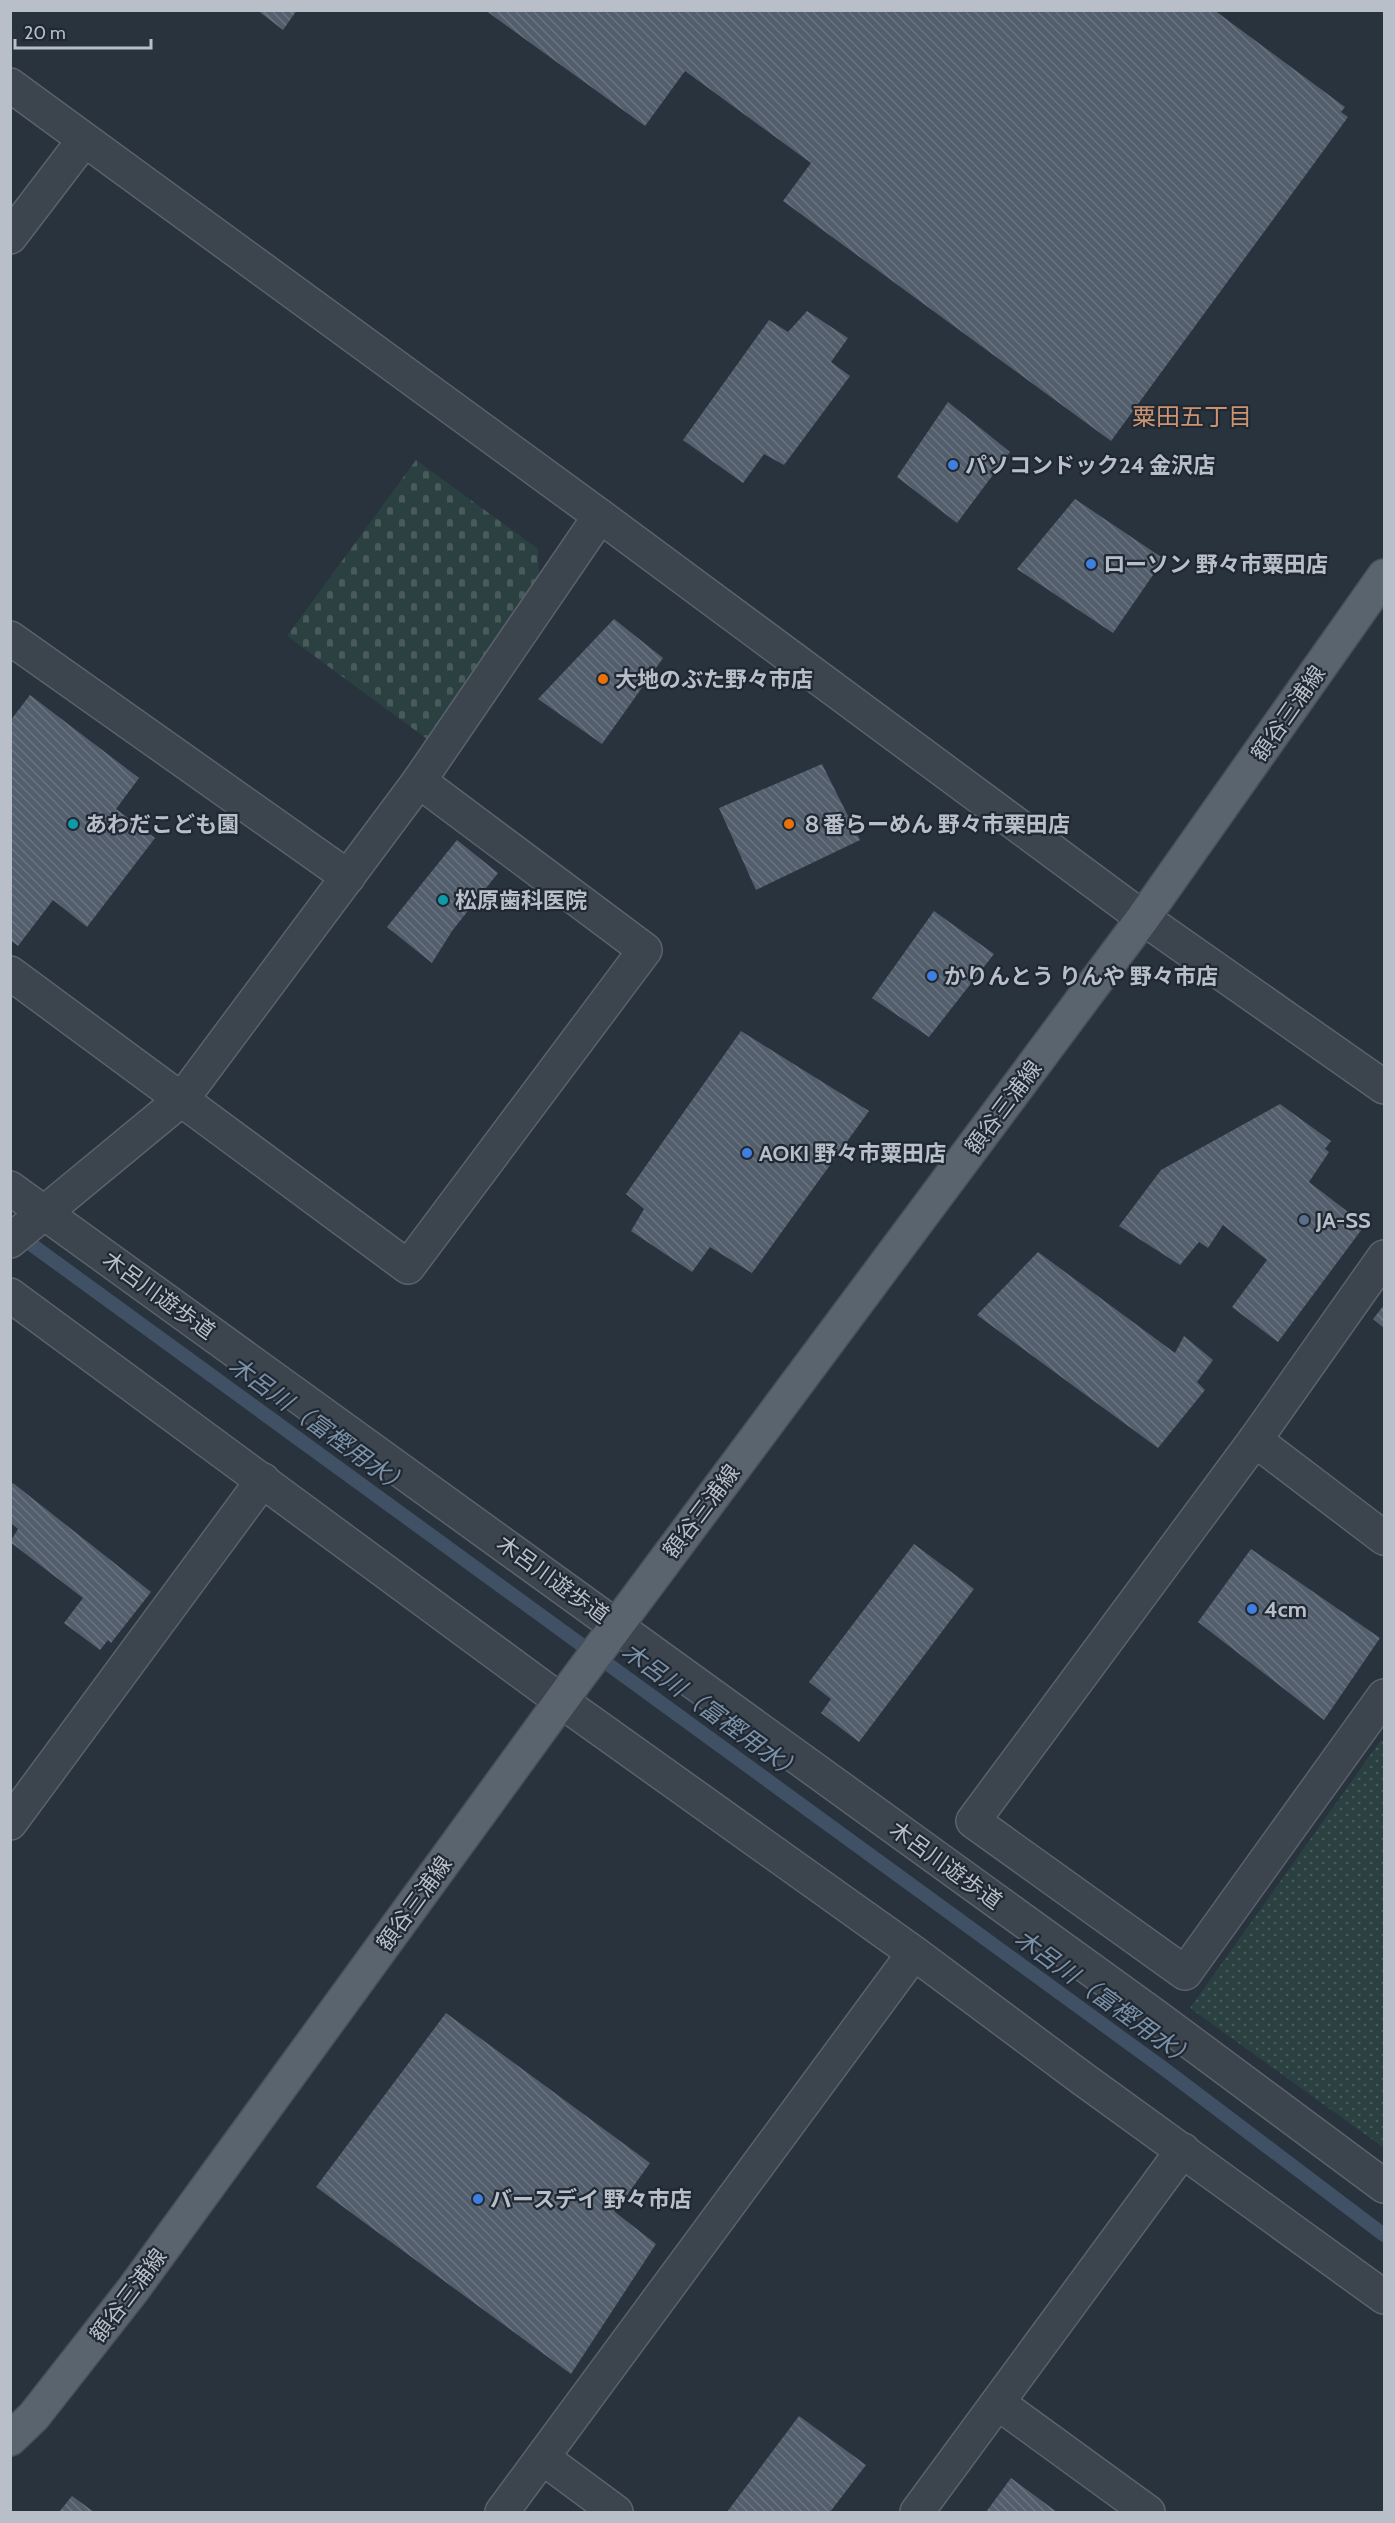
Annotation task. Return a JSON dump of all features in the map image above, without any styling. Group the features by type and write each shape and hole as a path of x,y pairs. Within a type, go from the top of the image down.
{"main road":[{"name":"額谷三浦線","path":"10,2439 34,2416 132,2291 569,1690 1143,918 1384,576"}],"street":[{"path":"10,85 600,516 1143,918 1384,1088"},
{"path":"10,237 84,140"},
{"path":"10,1241 182,1099 419,781 600,516"},
{"path":"10,638 348,877"},
{"path":"10,973 408,1267 645,950 419,781"},
{"name":"木呂川遊歩道","path":"10,1188 41,1216 611,1633 1154,2014 1384,2186"},
{"path":"1384,1257 1255,1440 973,1821 1185,1973 1384,1696"},
{"path":"10,1295 263,1480 569,1690 914,1953 1384,2297"},
{"path":"1255,1440 1384,1538"},
{"path":"10,1823 263,1480"},
{"path":"502,2512 914,1953"},
{"path":"917,2512 1183,2150"},
{"path":"998,2403 1148,2512"},
{"path":"543,2458 616,2512"}],"green space":[{"path":"416,460 538,549 539,580 427,739 287,636"},
{"path":"1381,1740 1384,1742 1384,2148 1190,2008"}],"building":[{"path":"257,10 297,10 283,30"},
{"path":"485,10 1214,10 1345,107 1341,112 1348,117 1111,441 783,201 811,163 685,71 645,126"},
{"path":"807,311 848,338 831,362 850,376 784,465 764,454 743,483 683,440 769,320 788,332"},
{"name":"パソコンドック24 金沢店","path":"948,402 1010,452 957,523 897,477"},
{"name":"ローソン 野々市粟田店","path":"1075,499 1164,559 1113,633 1017,569"},
{"name":"大地のぶた野々市店","path":"614,619 663,658 602,744 538,699"},
{"name":"あわだこども園","path":"30,695 139,778 116,809 155,838 87,927 53,900 18,946 10,940 10,721"},
{"name":"８番らーめん 野々市栗田店","path":"822,764 860,840 756,890 719,808"},
{"name":"松原歯科医院","path":"457,840 498,873 452,931 432,963 387,927"},
{"name":"かりんとう りんや 野々市店","path":"934,911 994,954 929,1037 872,998"},
{"name":"AOKI 野々市粟田店","path":"741,1031 869,1111 752,1273 710,1247 692,1272 631,1231 644,1209 626,1194"},
{"path":"1280,1104 1331,1141 1325,1149 1329,1152 1309,1182 1365,1225 1278,1342 1232,1307 1267,1260 1223,1225 1208,1248 1199,1242 1180,1265 1119,1226 1161,1170"},
{"path":"1038,1252 1175,1353 1184,1336 1213,1360 1197,1382 1205,1390 1158,1448 977,1315"},
{"path":"1384,1305 1384,1328 1373,1319"},
{"path":"13,1483 151,1592 111,1643 108,1640 100,1650 64,1623 83,1598 10,1542 18,1529 10,1522 10,1486"},
{"path":"914,1544 974,1589 859,1742 821,1713 831,1699 809,1682"},
{"path":"1251,1549 1380,1638 1324,1720 1198,1622"},
{"name":"バースデイ 野々市店","path":"446,2013 650,2163 615,2212 656,2244 571,2374 316,2187"},
{"path":"799,2416 866,2465 830,2512 727,2512"},
{"path":"1011,2478 1057,2512 986,2512"},
{"path":"72,2496 94,2512 59,2512"}],"waterway":[{"name":"木呂川（富樫用水）","path":"17,1234 1167,2071 1384,2235"}],"place":[{"name":"パソコンドック24 金沢店","path":"953,465"},
{"name":"ローソン 野々市粟田店","path":"1091,564"},
{"name":"大地のぶた野々市店","path":"603,679"},
{"name":"あわだこども園","path":"73,824"},
{"name":"８番らーめん 野々市栗田店","path":"789,824"},
{"name":"松原歯科医院","path":"443,900"},
{"name":"かりんとう りんや 野々市店","path":"932,976"},
{"name":"AOKI 野々市粟田店","path":"747,1153"},
{"name":"JA-SS","path":"1304,1220"},
{"name":"4cm","path":"1252,1609"},
{"name":"バースデイ 野々市店","path":"478,2199"}],"district":[{"name":"粟田五丁目","path":"1192,417"}]}
